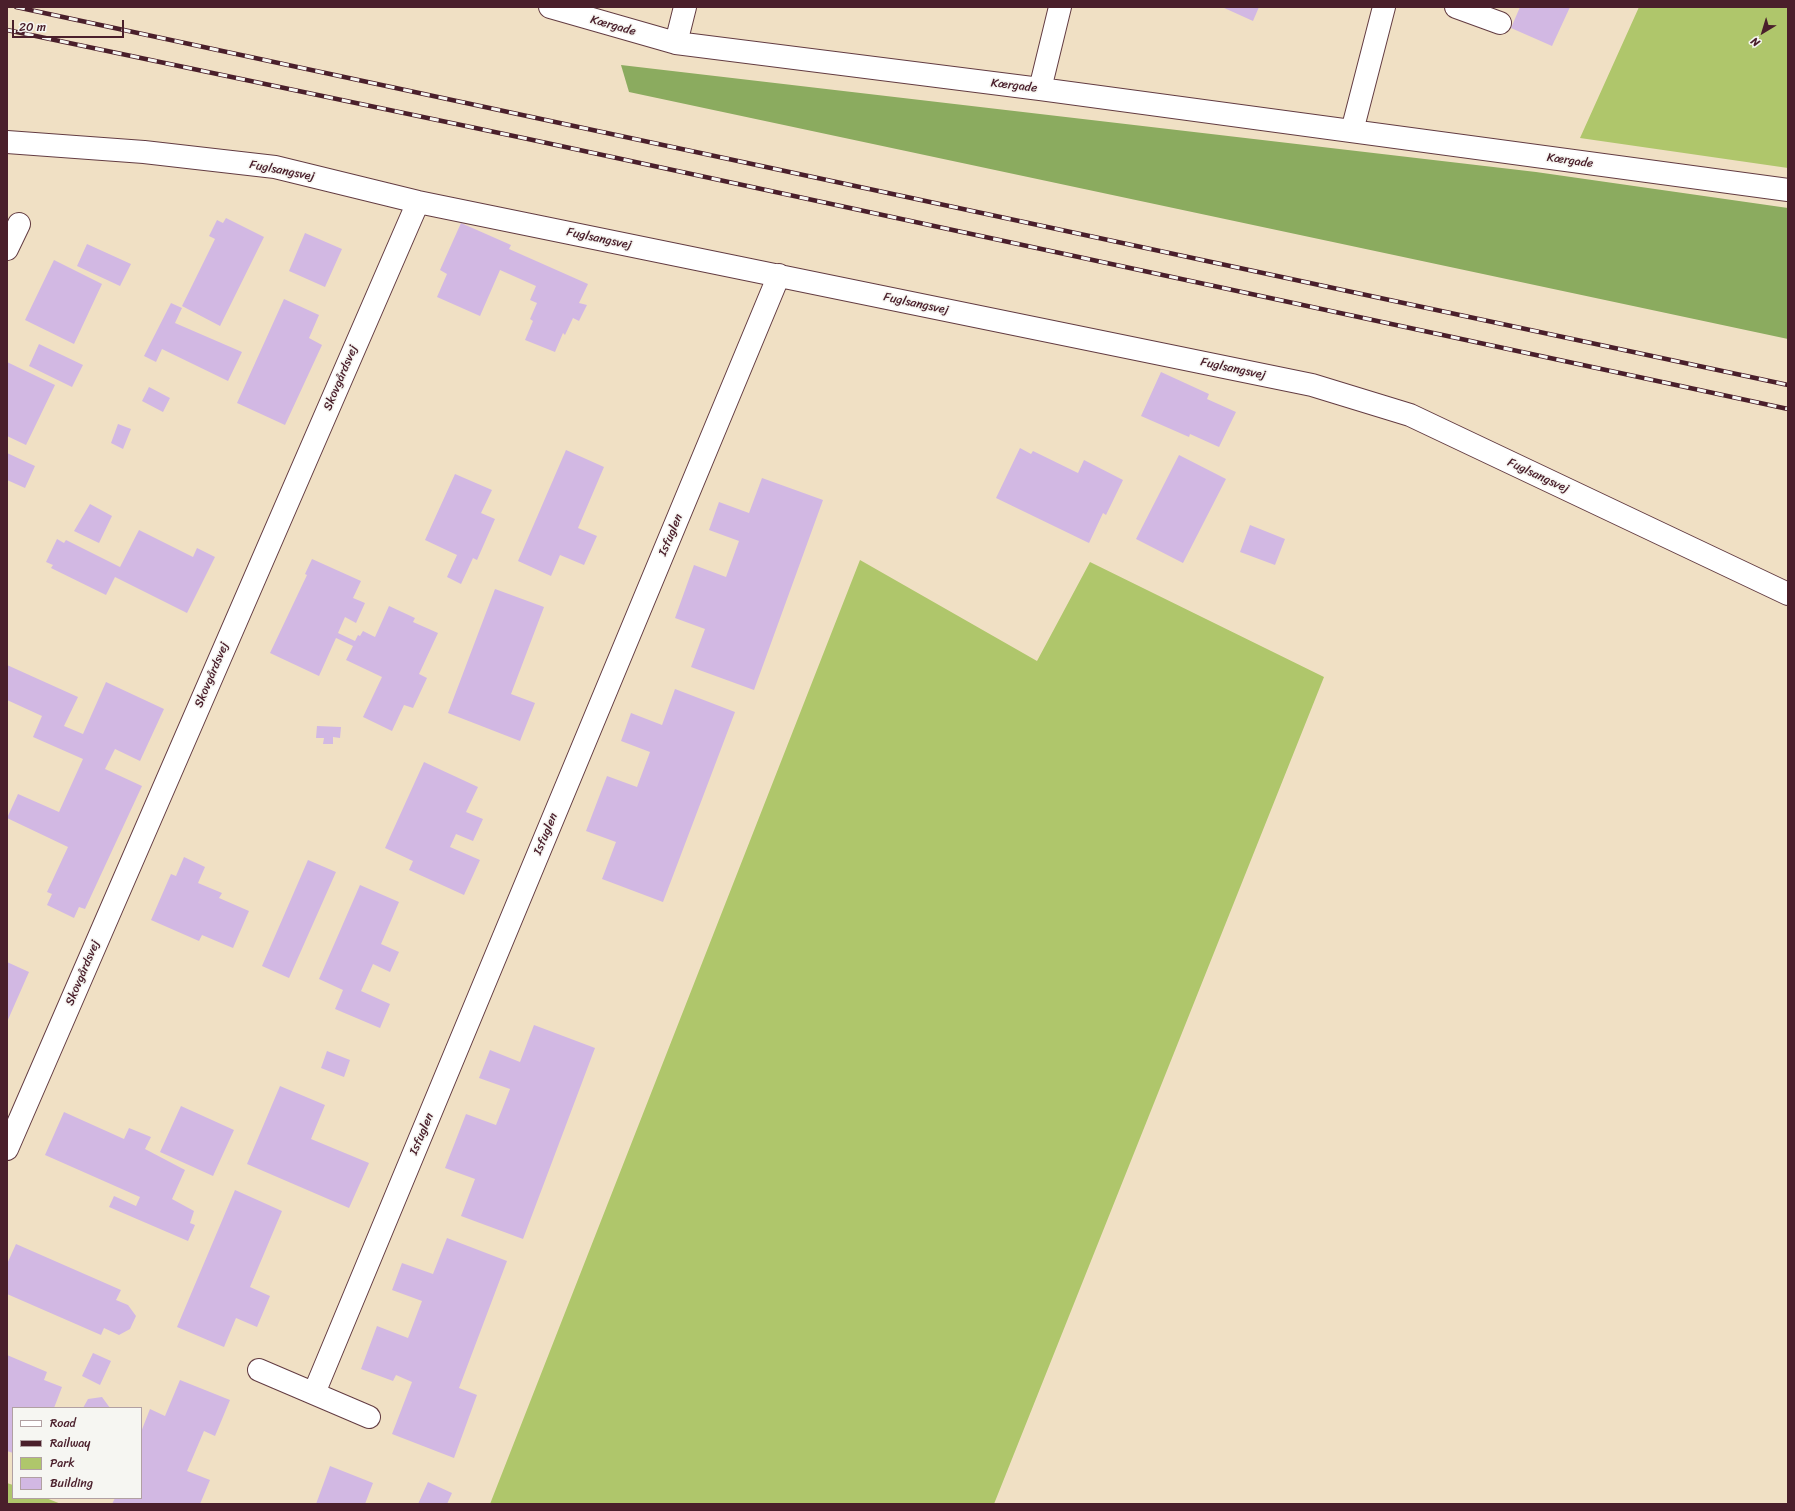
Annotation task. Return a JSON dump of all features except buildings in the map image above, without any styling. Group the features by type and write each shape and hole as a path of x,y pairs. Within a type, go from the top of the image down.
{"street":[{"name":"Kærgade","path":"550,7 676,43 1040,89 1788,190"},
{"path":"676,43 685,7"},
{"path":"1040,89 1060,7"},
{"path":"1352,131 1384,7"},
{"path":"1456,7 1500,23"},
{"name":"Fuglsangsvej","path":"7,142 144,152 275,167 418,202 1312,385 1410,415 1788,594"},
{"name":"Skovgårdsvej","path":"7,1149 418,202"},
{"path":"7,249 19,224"},
{"name":"Isfuglen","path":"314,1394 779,275"},
{"path":"259,1370 369,1417"}],"green space":[{"path":"1639,7 1788,7 1788,168 1580,138"},
{"path":"621,65 1536,172 1788,208 1788,339 629,92"},
{"path":"860,560 1037,661 1090,562 1324,677 994,1504 490,1504"},
{"path":"7,1483 12,1485 12,1499 48,1499 61,1504 7,1504"}],"railway":[{"path":"16,7 1788,385"},
{"path":"7,30 528,139 1788,409"}]}
